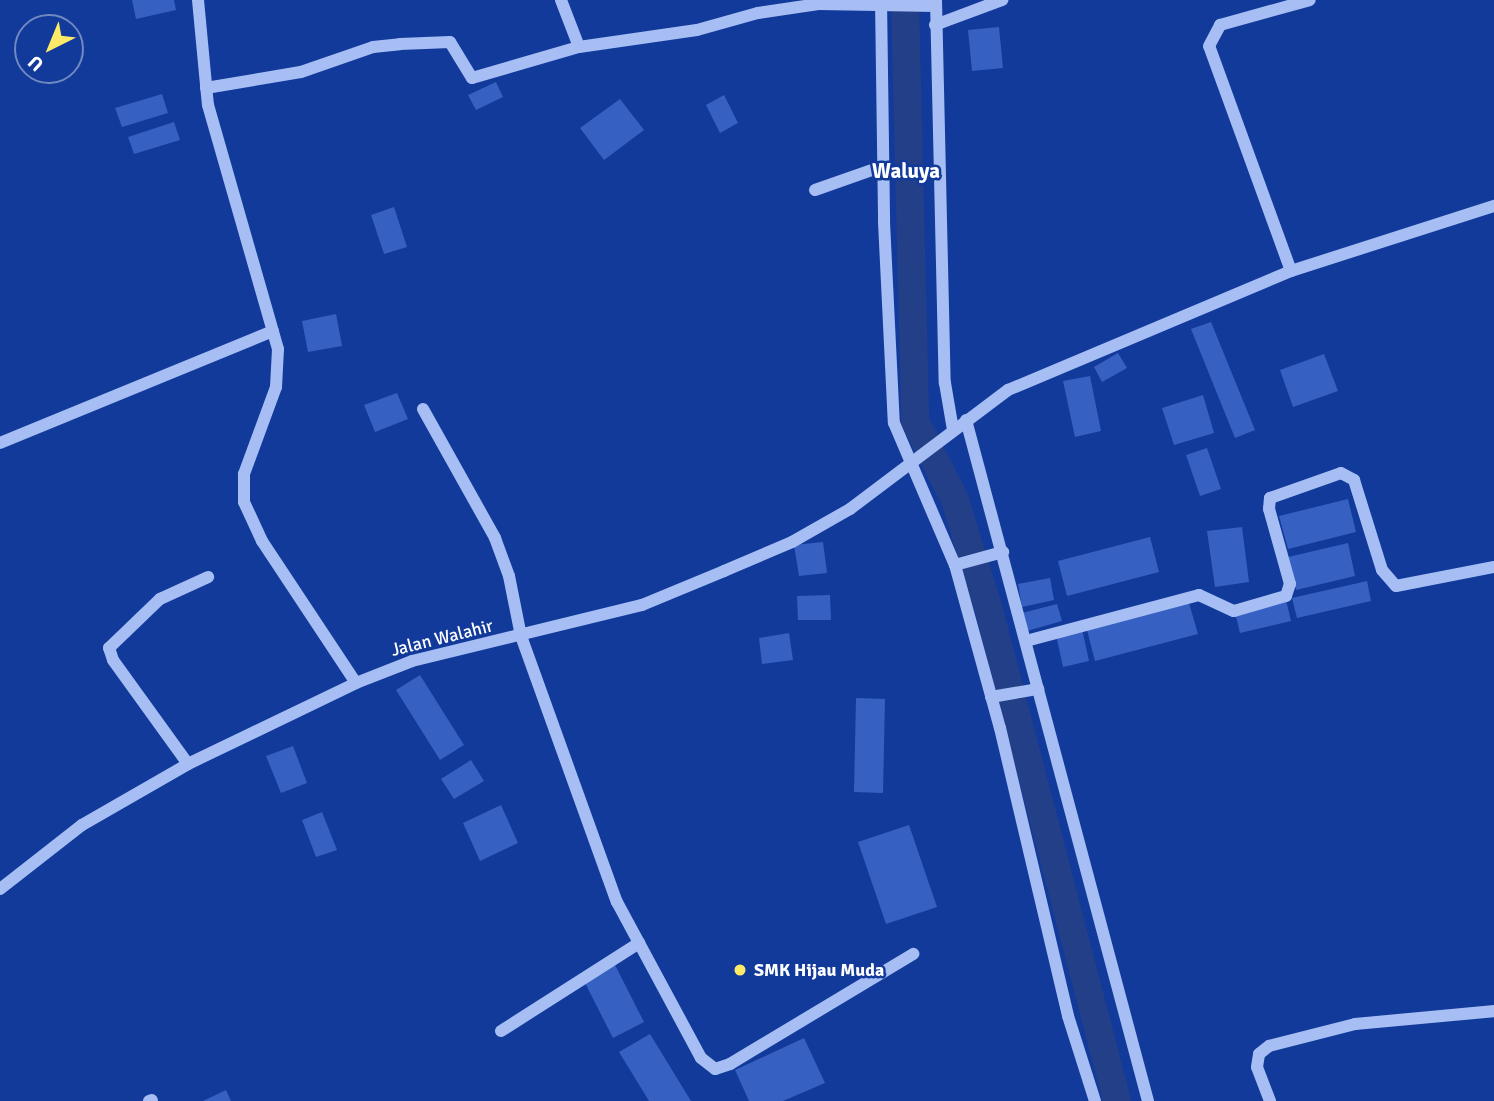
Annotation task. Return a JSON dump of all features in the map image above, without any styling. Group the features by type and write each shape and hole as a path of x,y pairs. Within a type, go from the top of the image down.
{"street":[{"path":"198,0 206,88 278,349 276,387 244,474 244,502 262,541 356,682"},
{"path":"561,0 579,47"},
{"path":"935,25 1002,0"},
{"path":"1291,271 1209,46 1220,25 1310,0"},
{"path":"206,88 301,72 373,47 450,42 472,78 579,47 697,30 783,8 818,4 881,3 901,9 934,4 945,383 949,433"},
{"path":"881,3 883,166 894,423 916,464 955,565 997,697 1068,1016 1095,1101"},
{"path":"815,190 883,166"},
{"name":"Jalan Walahir","path":"0,889 82,825 188,764 356,682 412,661 642,605 792,542 916,464 949,433 1009,390 1065,363 1225,302 1291,271 1494,206"},
{"path":"0,443 273,331"},
{"path":"423,409 495,538 509,576 521,636 617,902 696,1051 715,1069 730,1064 913,954"},
{"path":"966,420 999,553 1026,641 1036,689 1148,1101"},
{"path":"1026,641 1199,595 1234,611 1286,596 1290,584 1269,509 1270,498 1340,473 1354,480 1382,570 1396,586 1494,566"},
{"path":"955,565 999,553"},
{"path":"188,764 109,649 160,599 208,577"},
{"path":"997,697 1036,689"},
{"path":"501,1031 639,943"},
{"path":"1270,1101 1257,1067 1259,1054 1269,1046 1355,1024 1494,1010"}],"building":[{"path":"132,0 174,0 176,10 136,19"},
{"path":"999,27 1003,68 972,71 968,30"},
{"path":"496,82 503,97 476,110 468,95"},
{"path":"162,94 168,113 122,127 115,108"},
{"path":"724,95 738,123 720,133 706,105"},
{"path":"620,99 644,130 604,160 580,128"},
{"path":"174,122 180,140 134,154 128,137"},
{"path":"394,207 407,247 384,254 371,215"},
{"path":"336,314 342,346 308,352 302,321"},
{"path":"1211,322 1255,430 1235,438 1191,329"},
{"path":"1118,353 1127,368 1102,382 1094,367"},
{"path":"1324,354 1338,391 1293,407 1280,370"},
{"path":"1090,376 1101,431 1075,437 1063,381"},
{"path":"397,393 408,419 375,432 364,405"},
{"path":"1203,395 1214,433 1174,445 1162,408"},
{"path":"1207,448 1221,489 1200,496 1186,455"},
{"path":"1348,499 1356,532 1288,549 1279,516"},
{"path":"1242,527 1249,582 1215,587 1207,531"},
{"path":"1150,537 1159,572 1067,596 1058,561"},
{"path":"823,542 827,573 799,576 794,545"},
{"path":"1348,543 1355,576 1296,590 1288,557"},
{"path":"1050,578 1054,600 1022,607 1018,584"},
{"path":"1367,581 1371,601 1297,618 1292,598"},
{"path":"830,595 831,620 798,620 797,596"},
{"path":"1286,600 1291,621 1240,633 1235,612"},
{"path":"1189,603 1198,634 1095,661 1087,630"},
{"path":"1057,604 1062,621 1027,631 1022,613"},
{"path":"1082,629 1089,661 1063,667 1056,635"},
{"path":"789,633 793,660 762,664 759,638"},
{"path":"420,675 464,745 440,760 396,690"},
{"path":"856,698 885,699 883,793 854,792"},
{"path":"293,746 307,783 281,793 266,756"},
{"path":"471,760 484,781 454,799 441,779"},
{"path":"501,805 518,843 480,861 463,823"},
{"path":"322,812 337,850 316,857 302,820"},
{"path":"909,825 937,907 886,924 858,842"},
{"path":"615,965 644,1022 613,1038 584,981"},
{"path":"650,1034 691,1101 649,1101 619,1052"},
{"path":"804,1038 825,1083 783,1101 749,1101 735,1070"},
{"path":"226,1090 231,1101 203,1101"}],"waterway":[{"path":"905,0 915,421 955,500 990,614 1117,1101"}],"place":[{"name":"SMK Hijau Muda","path":"740,970"}],"district":[{"name":"Waluya","path":"906,171"}]}
